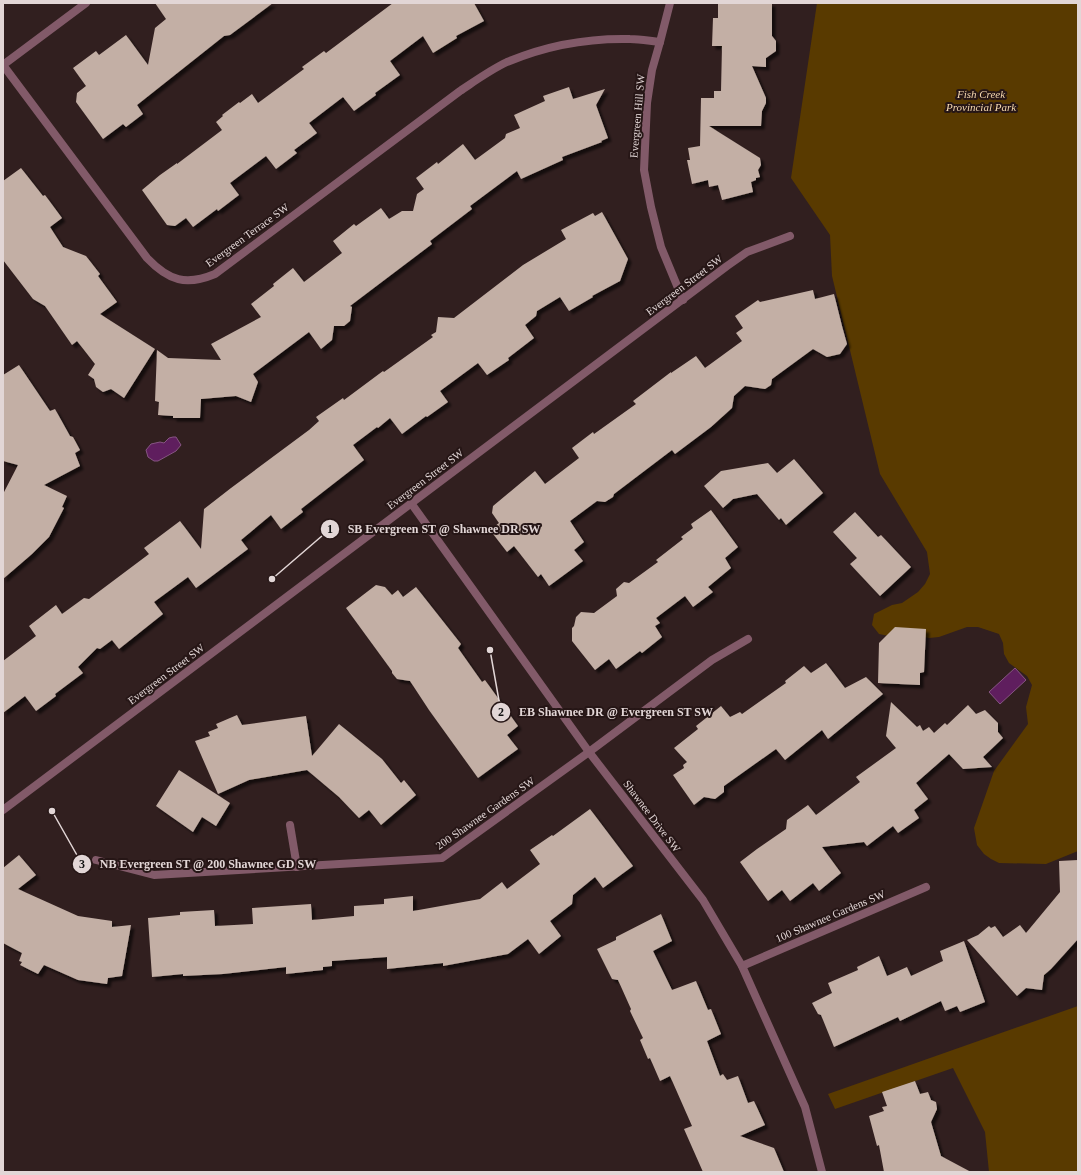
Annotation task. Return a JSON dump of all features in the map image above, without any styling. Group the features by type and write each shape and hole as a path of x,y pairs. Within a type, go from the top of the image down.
{"street":[{"name":"Evergreen Terrace SW","path":"86,3 3,65 147,258 155,267 167,275 185,281 196,280 215,274 460,91 503,65 532,53 558,46 596,40 630,39 660,42"},
{"name":"Evergreen Hill SW","path":"670,3 652,70 647,103 644,170 661,247 683,300"},
{"name":"Evergreen Street SW","path":"3,810 747,252 790,236"},
{"name":"Shawnee Drive SW","path":"411,503 589,752 703,900 742,966 805,1107 822,1172"},
{"name":"200 Shawnee Gardens SW","path":"96,860 154,875 442,858 589,752 712,660 748,639"},
{"path":"290,825 296,867"},
{"name":"100 Shawnee Gardens SW","path":"742,966 926,887"}],"green space":[{"name":"Fish Creek Provincial Park","path":"817,3 1078,3 1078,851 1046,864 999,863 984,854 977,845 974,828 994,771 1028,724 1026,707 1032,685 1027,676 1009,663 1004,654 1003,643 999,634 978,627 967,627 939,637 889,636 879,634 872,625 874,614 892,605 902,603 918,592 925,584 930,574 927,552 880,474 832,276 830,235 791,178"},
{"path":"1078,1006 1078,1172 989,1172 985,1132 953,1068 835,1109 828,1094"}],"shaded area":[{"path":"176,437 181,445 176,451 158,461 154,461 148,457 146,450 151,444 160,442 164,443 169,438"},
{"path":"1015,668 1026,680 1000,704 989,692"}],"building":[{"path":"155,3 273,3 230,35 224,36 137,105 143,114 126,127 123,124 103,139 76,102 77,93 86,86 73,68 96,51 99,55 126,35 148,65 155,28 166,19"},
{"path":"393,3 474,3 484,21 456,36 457,38 433,53 423,36 390,61 400,75 375,93 376,95 354,111 343,97 309,123 317,133 294,150 297,153 276,169 266,156 230,183 239,195 218,211 217,209 193,227 186,218 175,226 167,225 142,190 222,130 216,122 223,116 222,115 239,102 240,103 252,94 258,103 304,69 302,67 324,51 326,53"},
{"path":"718,3 772,3 772,36 776,41 776,51 766,58 766,67 752,66 766,98 766,103 762,111 761,126 709,126 760,158 761,165 758,170 760,177 751,182 753,192 722,200 718,185 709,187 708,180 692,184 687,160 690,160 688,148 700,146 701,98 714,98 714,91 721,91 722,46 712,46 713,18 718,18"},
{"path":"569,87 573,99 605,89 596,105 608,138 601,141 602,142 562,157 563,160 521,179 517,171 470,206 472,209 430,241 432,244 350,306 352,307 350,321 344,326 334,326 332,340 321,349 309,332 253,374 258,382 251,402 236,396 201,399 200,418 173,418 173,416 158,415 159,402 155,401 157,350 168,358 221,360 211,344 261,317 251,304 274,286 273,284 293,268 304,282 342,253 333,241 354,224 356,226 381,208 389,219 402,211 413,211 417,194 424,189 416,178 437,162 438,164 463,144 475,160 505,138 506,134 520,128 514,115 545,101 543,96"},
{"path":"21,168 43,196 45,195 62,218 50,227 63,247 86,256 100,274 98,276 117,302 100,314 155,349 124,398 111,389 103,392 96,387 94,379 88,375 95,364 77,341 72,345 45,306 33,299 3,260 3,181"},
{"path":"602,212 628,259 620,281 592,296 593,297 569,311 560,297 537,311 536,316 525,325 534,338 508,358 509,360 487,375 478,363 440,391 448,402 402,434 390,418 378,428 377,427 353,445 364,460 301,509 303,512 281,529 271,515 241,540 248,549 196,588 188,577 154,602 163,614 119,649 112,640 100,649 97,648 78,667 83,673 55,694 56,696 36,711 25,696 3,713 3,661 36,636 29,626 56,605 62,614 84,598 89,599 149,554 144,548 180,521 201,549 204,509 309,430 319,421 316,417 343,398 344,400 433,337 431,335 436,332 438,317 454,318 523,265 566,239 561,230 593,213 595,216"},
{"path":"813,290 815,299 834,294 847,344 840,354 827,357 813,349 772,379 771,385 765,389 745,386 734,396 732,408 711,427 675,454 672,450 614,494 613,497 605,502 597,501 570,521 584,542 574,550 583,561 549,586 541,574 538,577 514,546 507,552 490,530 499,523 492,513 493,506 535,471 545,484 579,458 572,448 593,432 594,434 636,404 633,401 671,372 696,356 705,368 742,341 736,333 743,328 735,316 758,300 760,302"},
{"path":"19,365 50,411 55,409 70,436 73,437 80,450 75,453 80,466 44,485 67,496 62,507 64,508 49,537 3,579 3,494 18,465 3,461 3,375"},
{"path":"794,459 823,493 786,525 781,518 779,520 757,494 733,499 723,508 704,486 721,471 768,463 777,473"},
{"path":"711,510 738,547 725,558 731,568 708,587 713,592 693,607 685,596 656,618 660,623 655,626 662,637 642,653 640,651 616,669 609,659 595,670 572,641 572,628 576,617 581,612 594,613 617,596 616,589 624,582 629,583 658,562 656,560 683,539 681,537 693,528 691,524"},
{"path":"855,512 878,537 881,535 911,567 880,596 850,564 857,558 833,532"},
{"path":"376,585 385,587 392,595 398,590 403,597 416,587 461,644 458,648 482,682 485,680 518,726 507,735 518,749 478,778 410,681 397,679 346,608"},
{"path":"895,627 926,629 924,672 920,673 920,685 878,683 879,643"},
{"path":"826,663 845,688 866,677 883,694 828,739 822,730 785,760 776,749 724,786 724,792 715,799 704,797 694,805 673,775 684,768 683,765 687,762 674,748 698,729 696,726 721,706 730,717 740,712 742,714 786,683 785,681 804,666 811,673"},
{"path":"891,702 917,727 920,725 923,731 929,727 934,733 945,723 947,725 968,705 976,714 985,710 998,723 998,732 1003,738 983,757 992,767 963,769 949,754 916,783 928,799 914,810 919,818 898,833 893,826 867,846 864,842 822,847 841,873 819,891 813,883 790,901 782,890 768,901 740,862 786,829 787,820 808,805 816,815 860,782 856,777 896,748 886,736"},
{"path":"237,715 242,725 306,716 312,756 339,724 382,759 401,783 404,780 416,795 381,825 369,810 359,818 339,797 307,770 249,780 218,794 195,741 210,736 208,732 218,728 216,724"},
{"path":"179,770 230,803 216,826 202,817 193,832 156,806"},
{"path":"590,809 633,866 603,888 595,877 573,895 572,904 550,921 561,936 539,954 528,939 508,954 443,966 443,963 387,969 387,957 332,961 332,966 323,967 323,970 286,974 286,967 223,974 183,976 183,974 152,977 148,918 180,915 180,912 214,910 215,926 253,924 252,908 311,904 312,920 354,916 354,906 384,904 384,899 413,896 413,911 480,899 502,882 507,889 540,864 530,850 552,835 553,836"},
{"path":"19,855 36,875 18,889 78,916 112,921 112,927 131,925 122,976 108,978 107,984 78,980 44,965 38,974 20,965 22,962 19,961 22,953 3,943 3,868"},
{"path":"1078,860 1078,939 1044,975 1042,990 1026,988 1017,996 967,940 978,935 989,926 991,928 995,926 1003,937 1020,925 1026,933 1060,892 1059,861"},
{"path":"661,914 672,941 653,951 672,990 696,981 708,1010 711,1009 721,1034 707,1041 720,1076 723,1074 727,1080 738,1076 748,1103 754,1101 765,1125 740,1136 774,1148 784,1172 703,1172 684,1129 692,1126 670,1076 660,1081 650,1058 648,1059 640,1040 643,1038 630,1011 631,1009 618,980 612,979 597,949 616,940 616,937"},
{"path":"964,941 985,1002 960,1012 957,1006 945,1011 941,1001 900,1021 898,1017 834,1047 821,1015 818,1014 812,1003 832,993 828,983 858,970 857,967 879,956 887,976 907,967 911,976 943,961 940,951"},
{"path":"915,1081 920,1094 928,1092 931,1100 936,1102 937,1109 931,1122 941,1156 971,1172 884,1172 879,1145 877,1146 869,1116 884,1111 882,1107 887,1106 882,1092"}],"place":[{"name":"SB Evergreen ST @ Shawnee DR SW","path":"272,579"},
{"name":"EB Shawnee DR @ Evergreen ST SW","path":"490,650"},
{"name":"NB Evergreen ST @ 200 Shawnee GD SW","path":"52,811"}]}
